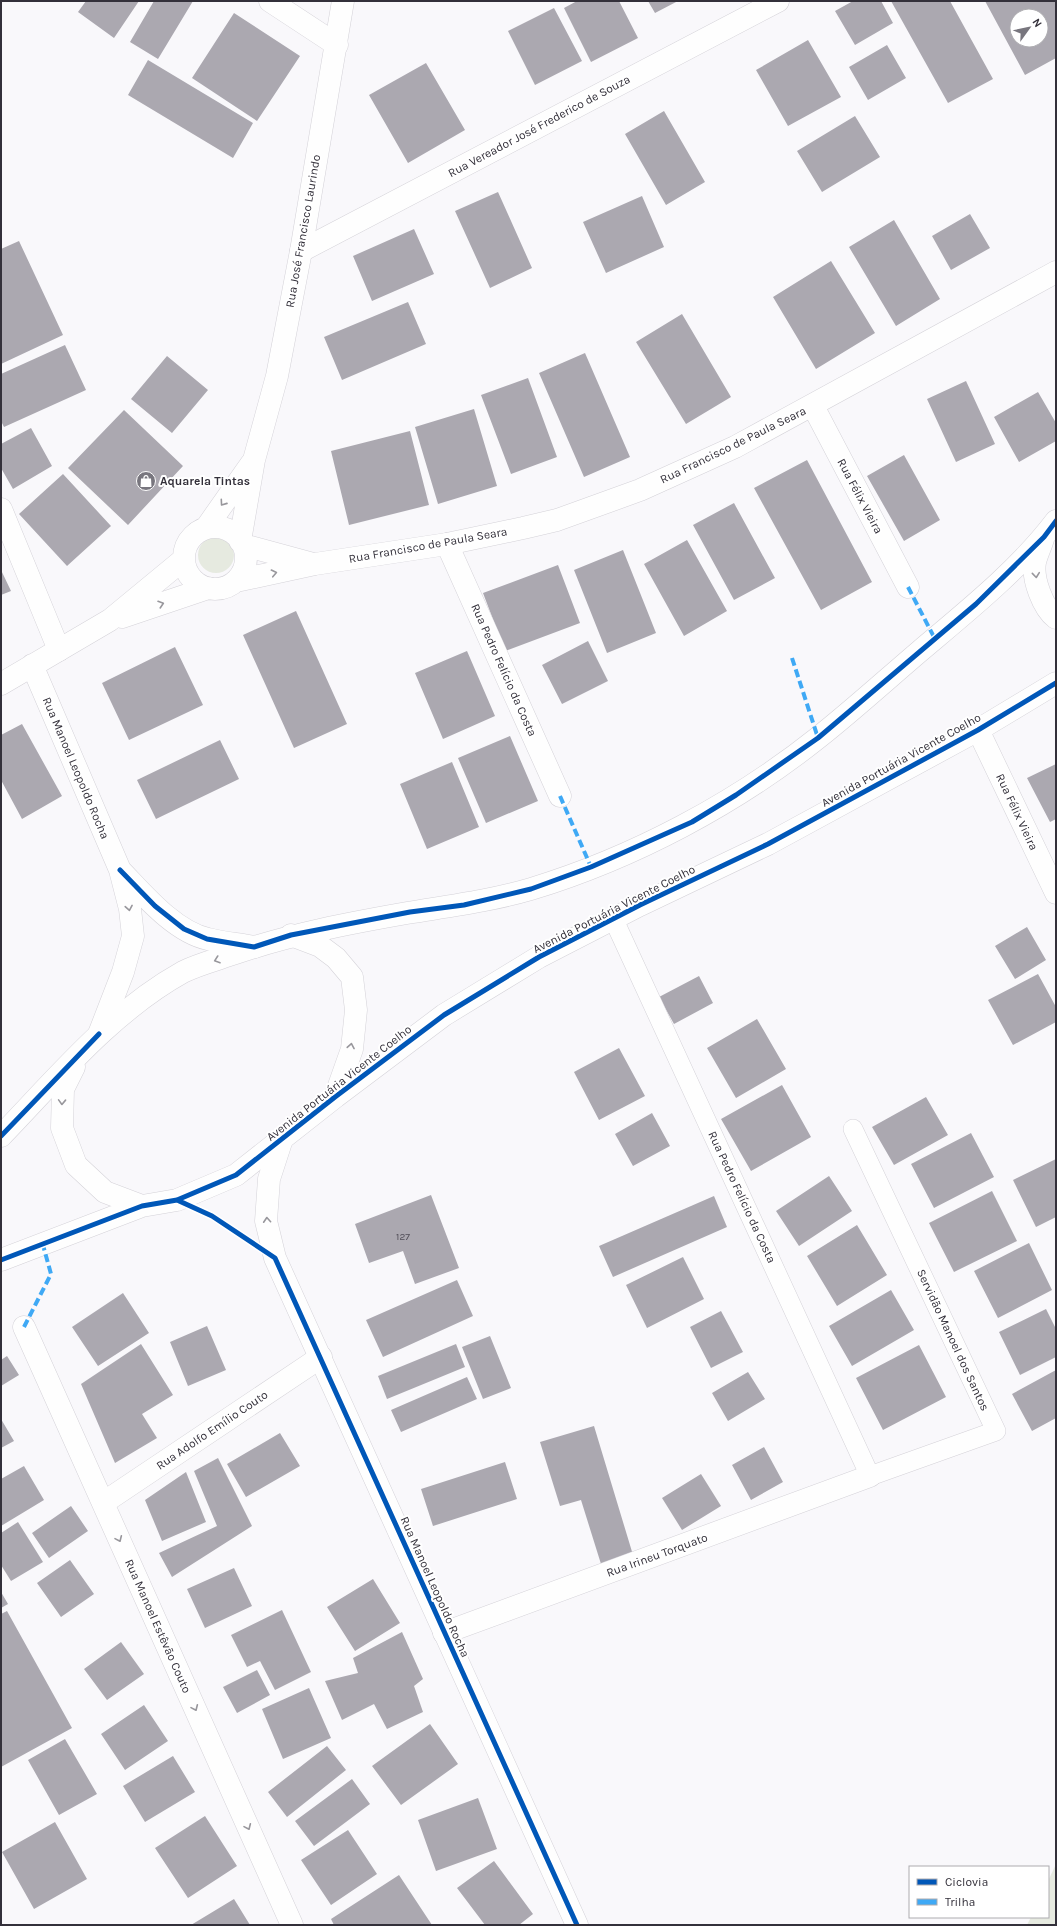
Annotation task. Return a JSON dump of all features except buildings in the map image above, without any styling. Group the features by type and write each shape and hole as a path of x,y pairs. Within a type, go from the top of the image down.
{"main road":[{"path":"270,1 337,45"},
{"name":"Rua José Francisco Laurindo","path":"242,543 254,460 277,376 301,250 337,45 343,1"},
{"name":"Rua Vereador José Frederico de Souza","path":"301,250 778,1"},
{"name":"Rua Francisco de Paula Seara","path":"236,581 315,564 447,544 557,520 640,490 735,447 1056,272"},
{"name":"Rua Félix Vieira","path":"812,406 908,587"},
{"name":"Rua José Francisco Laurindo","path":"206,528 254,460"},
{"path":"1,509 59,650"},
{"path":"206,528 225,529 234,533 242,543 246,557 244,570 236,581 228,586 218,589 199,585 191,578 186,569 184,559 185,549 190,540 197,533 206,528"},
{"path":"1050,529 1035,564 1038,591 1051,615 1056,618"},
{"path":"1,1136 99,1034 147,995 185,971 291,935 410,912 464,905 531,889 627,852 692,822 736,796 818,738 976,604 1050,529"},
{"name":"Rua Francisco de Paula Seara","path":"242,543 315,564"},
{"name":"Rua Pedro Felício da Costa","path":"447,544 560,796"},
{"path":"1,684 110,620 184,559"},
{"path":"110,620 208,588"},
{"name":"Rua Manoel Leopoldo Rocha","path":"32,665 120,870 130,909 133,936 124,972 99,1034"},
{"name":"Avenida Portuária Vicente Coelho","path":"1,1260 142,1206 177,1200 236,1175 335,1097 444,1015 539,957 613,918 768,844 978,730 1056,683"},
{"name":"Rua Félix Vieira","path":"978,730 1056,893"},
{"name":"Rua Manoel Leopoldo Rocha","path":"120,870 155,906 184,929 207,939 254,947"},
{"path":"291,935 320,946 336,958 352,977 356,1010 352,1049 335,1097"},
{"path":"80,1053 63,1088 62,1128 76,1165 105,1192 142,1206"},
{"name":"Rua Manoel Leopoldo Rocha","path":"282,1140 269,1179 266,1221 275,1258 577,1925"},
{"name":"Rua Manoel Estêvão Couto","path":"24,1327 292,1925"},
{"name":"Rua Adolfo Emílio Couto","path":"103,1503 321,1358"},
{"name":"Rua Irineu Torquato","path":"444,1633 870,1476"}],"lane":[{"name":"Rua Pedro Felício da Costa","path":"613,918 870,1476"},
{"name":"Servidão Manoel dos Santos","path":"853,1129 996,1431 870,1476"}],"shaded area":[{"path":"220,537 229,542 233,548 233,562 229,568 220,573 212,573 203,568 199,562 198,551 203,542 209,538"},
{"path":"1056,1864 1056,1925 1027,1925 1030,1918 1049,1918 1049,1879"}],"marked path":[{"path":"908,587 935,639"},
{"path":"792,658 818,738"},
{"path":"560,796 591,867"},
{"path":"24,1327 51,1274 43,1245"}],"cycle path":[{"path":"120,870 155,906 184,929 207,939 254,947 291,935 410,912 464,905 531,889 591,867 692,822 736,795 818,738 976,604 1044,537 1056,521"},
{"path":"1,1260 142,1206 177,1200 236,1175 335,1097 444,1015 539,957 640,905 768,844 978,730 1056,683"},
{"path":"1,1136 99,1034"},
{"path":"177,1200 212,1216 275,1258 577,1925"}],"place":[{"name":"Aquarela Tintas","path":"146,481"}]}
